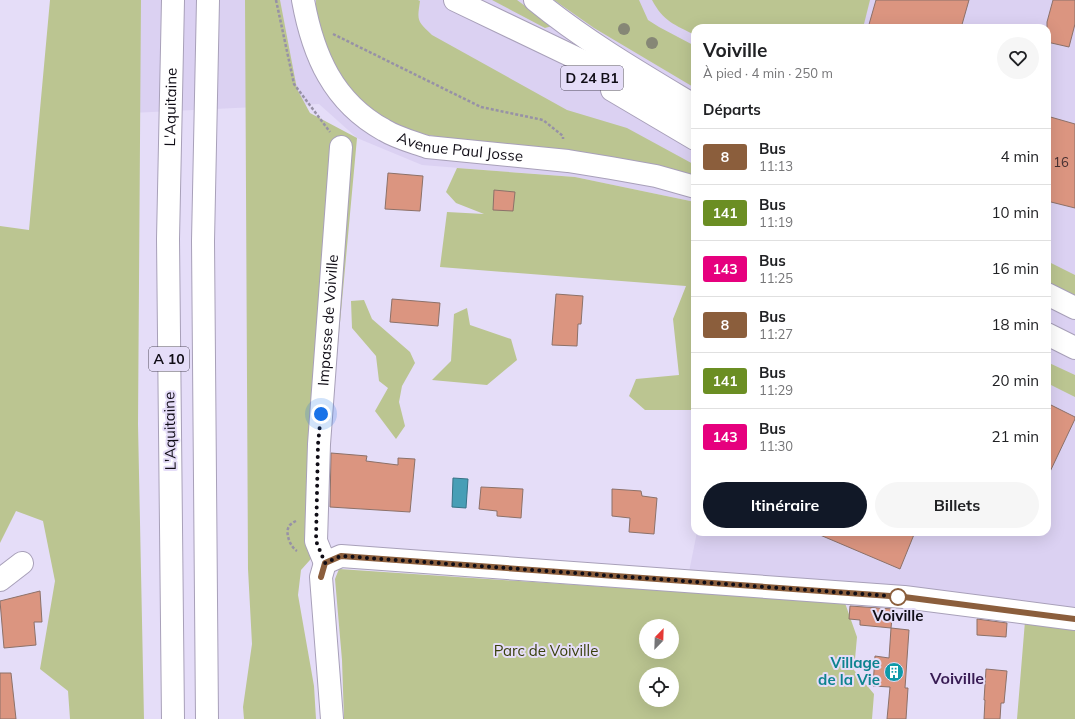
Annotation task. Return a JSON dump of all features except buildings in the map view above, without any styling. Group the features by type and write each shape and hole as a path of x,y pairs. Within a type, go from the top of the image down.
{"main road":[{"name":"L'Aquitaine","path":"173,0 168,239 173,719"},
{"name":"A 10","path":"207,719 204,241 208,0"},
{"name":"Avenue Paul Josse","path":"303,0 312,40 330,80 354,109 384,130 405,140 427,146 568,161 656,176 691,186"},
{"path":"455,0 691,113"},
{"path":"535,0 558,19 618,60 691,104"},
{"name":"D 24 B1","path":"489,17 691,137"},
{"name":"Impasse de Voiville","path":"332,719 323,570 316,541 318,444 341,147"},
{"path":"1051,296 1075,308"},
{"path":"1051,336 1075,348"},
{"path":"323,570 341,556 904,597 1075,619"},
{"path":"0,580 22,563"}],"path":[{"path":"276,0 294,84 341,147"},
{"path":"330,33 481,108 543,120 563,136 568,161"}],"shaded area":[{"path":"133,0 1075,0 1075,627 949,612 685,592 696,536 1051,536 1051,24 691,24 691,201 575,177 422,165 357,138 319,104 131,113"}],"green space":[{"path":"50,0 141,0 138,424 144,719 70,719 68,691 40,669 55,581 43,521 16,511 0,543 0,226 29,230"},
{"path":"245,0 280,0 297,89 310,113 357,138 328,453 326,506 327,541 301,570 298,595 314,686 316,719 244,719 243,707 252,644 248,569"},
{"path":"316,0 418,0 420,1 418,13 419,20 423,27 432,35 567,110 627,128 691,163 691,177 658,165 595,154 492,145 415,133 374,113 341,79 324,49 316,12"},
{"path":"492,0 517,0 552,26 545,28"},
{"path":"554,0 639,0 648,20 691,44 691,86 594,28"},
{"path":"652,0 870,0 864,24 691,24 691,33 670,22 656,7"},
{"path":"457,168 575,177 691,201 691,410 645,410 629,396 636,379 679,375 673,319 686,286 440,267 447,212 484,214 456,203 446,192"},
{"path":"1051,263 1075,275 1075,298 1051,286"},
{"path":"364,300 372,319 410,352 415,363 402,386 399,402 405,426 396,439 375,411 388,388 379,381 376,356 352,328 351,301"},
{"path":"467,308 470,325 511,339 517,360 487,385 432,380 451,361 454,314"},
{"path":"1051,364 1075,375 1075,397 1051,385"},
{"name":"Parc de Voiville","path":"339,569 845,603 857,637 854,670 874,694 872,719 344,719 342,660 335,579"},
{"path":"1025,621 1075,628 1075,719 1017,719"}],"water":[{"path":"453,478 468,479 466,508 452,507"}],"bus line":[{"name":"8","path":"321,577 325,563 341,556 904,597 1075,619"}],"place":[{"name":"Voiville","path":"898,597"},
{"name":"Village de la Vie","path":"894,672"}],"district":[{"name":"Voiville","path":"957,678"}],"route":[{"path":"321,414 318,444 316,541 325,563 341,556 904,597 898,597"}]}
